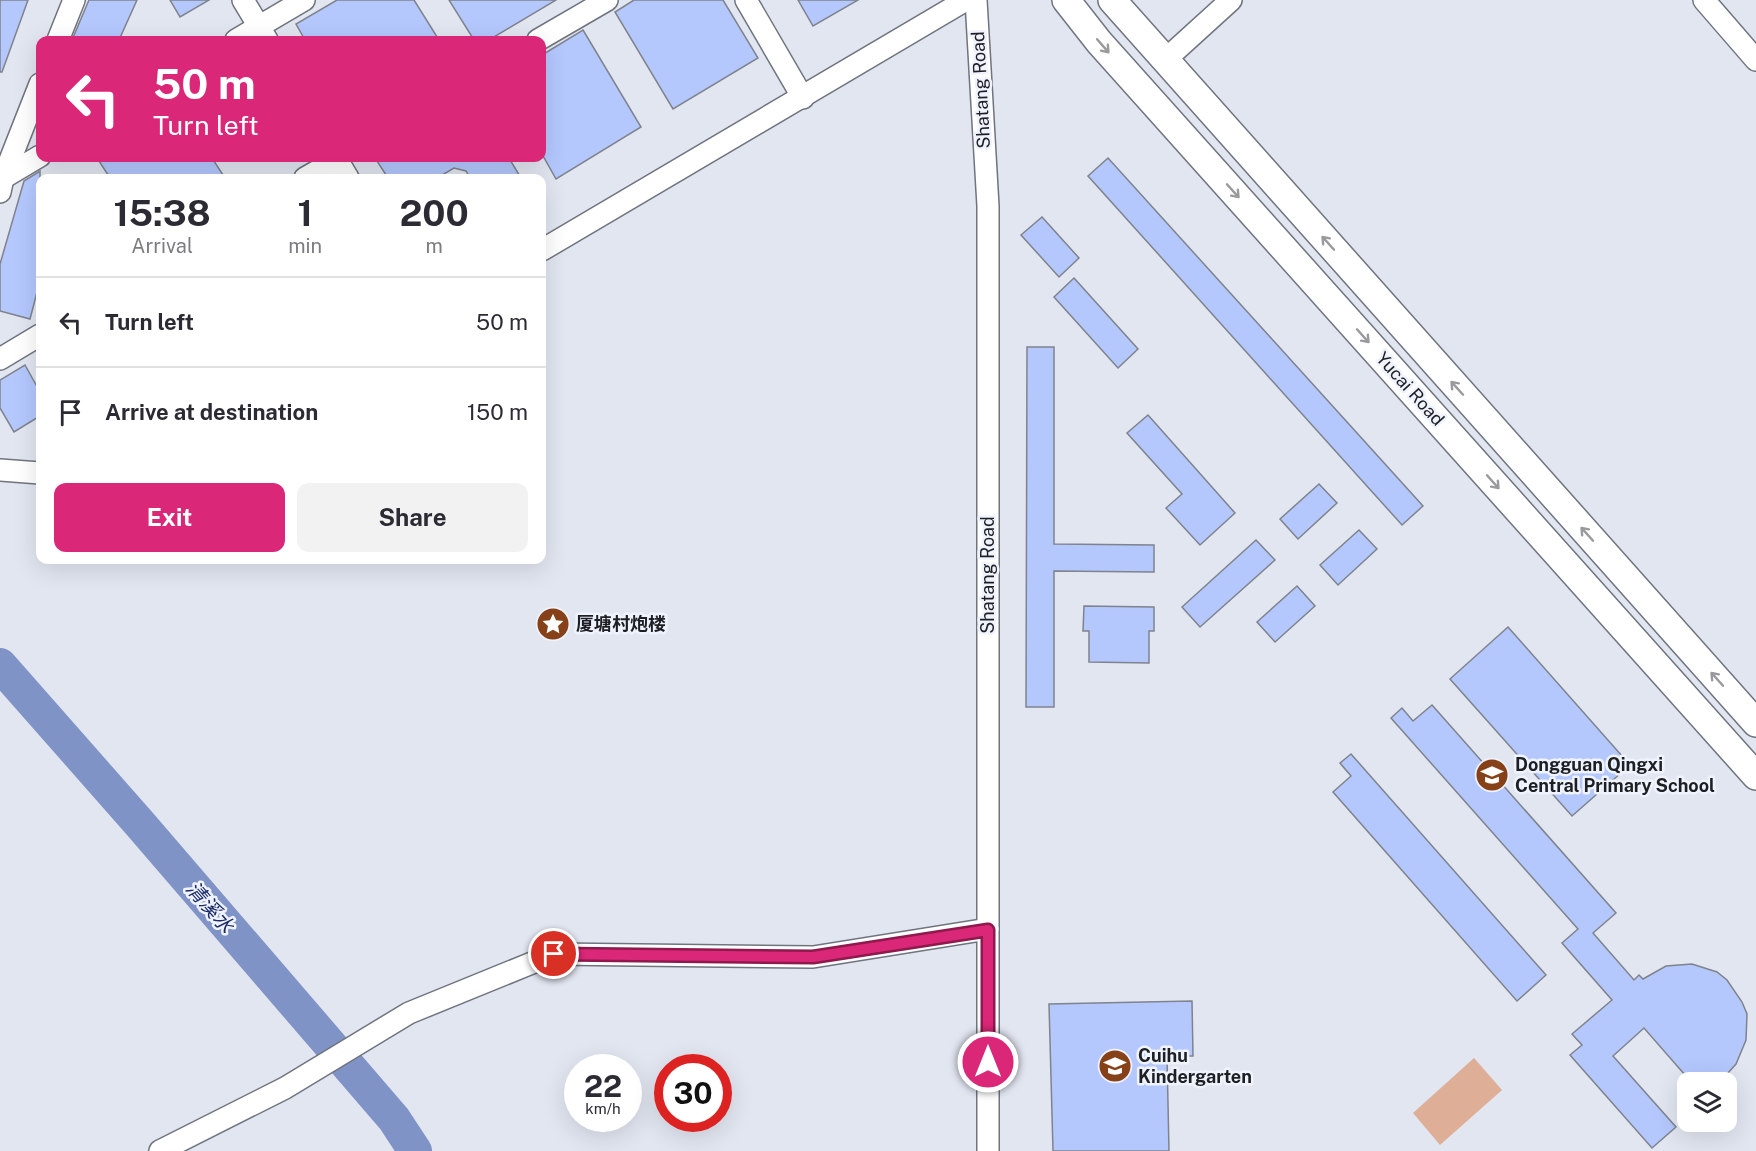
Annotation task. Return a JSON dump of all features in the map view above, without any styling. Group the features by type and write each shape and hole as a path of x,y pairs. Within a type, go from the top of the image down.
{"main road":[{"name":"Yucai Road","path":"1066,0 1099,42 1756,776"},
{"name":"Yucai Road","path":"1112,0 1756,723"}],"street":[{"path":"60,36 74,0"},
{"path":"243,0 263,34 304,0"},
{"path":"545,36 607,0"},
{"path":"746,0 803,98"},
{"path":"546,248 966,0"},
{"name":"Shatang Road","path":"976,0 987,206 988,1151"},
{"path":"1165,60 1231,0"},
{"path":"1704,0 1756,60"},
{"path":"2,185 36,95"},
{"path":"2,185 36,159"},
{"path":"312,174 331,162"},
{"path":"0,359 36,337"},
{"path":"0,470 36,473"},
{"path":"160,1151 285,1088 409,1013 554,954 813,957 988,930"}],"shaded area":[{"path":"1474,1058 1502,1090 1440,1145 1413,1113"}],"building":[{"path":"0,0 28,0 2,72 0,72"},
{"path":"89,0 137,0 121,36 74,36"},
{"path":"170,0 209,0 180,17"},
{"path":"337,0 414,0 436,36 303,36 296,24"},
{"path":"449,0 556,0 496,36 472,36"},
{"path":"634,0 723,0 758,58 673,109 615,12"},
{"path":"798,0 858,0 813,26"},
{"path":"583,30 641,127 556,179 546,161 546,53"},
{"path":"1108,158 1423,506 1402,525 1088,176"},
{"path":"100,162 215,162 222,174 107,174"},
{"path":"378,162 511,162 519,174 468,174 466,171 454,168 444,174 385,174"},
{"path":"40,171 40,174 36,174 36,296 30,319 0,311 0,264 24,181"},
{"path":"1042,217 1079,258 1059,277 1021,235"},
{"path":"1074,278 1138,349 1118,368 1054,297"},
{"path":"1027,347 1054,347 1054,544 1154,545 1154,572 1054,571 1054,707 1026,707"},
{"path":"25,365 36,385 36,418 14,432 0,408 0,380"},
{"path":"1148,415 1235,513 1200,545 1166,508 1182,494 1127,433"},
{"path":"1319,484 1337,503 1298,539 1280,519"},
{"path":"1359,530 1377,549 1338,585 1320,565"},
{"path":"1256,540 1275,560 1200,627 1182,607"},
{"path":"1297,586 1315,606 1275,642 1257,622"},
{"path":"1084,606 1154,607 1154,631 1149,631 1149,663 1089,662 1089,631 1083,631"},
{"path":"1508,627 1630,765 1572,816 1450,679"},
{"path":"1432,705 1616,913 1593,933 1634,980 1639,975 1643,979 1666,966 1692,964 1717,972 1727,980 1742,1002 1747,1014 1746,1040 1736,1064 1729,1072 1682,1072 1644,1028 1613,1056 1676,1127 1652,1148 1570,1055 1582,1045 1572,1034 1612,1000 1562,943 1578,929 1391,718 1402,708 1413,721"},
{"path":"1351,754 1546,975 1517,1001 1333,792 1351,776 1340,763"},
{"path":"1192,1001 1193,1056 1167,1056 1169,1151 1053,1151 1049,1004"}],"waterway":[{"name":"清溪水","path":"0,665 394,1119 415,1151"}],"place":[{"name":"厦塘村炮楼","path":"553,624"},
{"name":"Dongguan Qingxi Central Primary School","path":"1492,775"},
{"name":"Cuihu Kindergarten","path":"1115,1066"}],"route":[{"path":"554,954 813,957 988,930 988,1062"}]}
